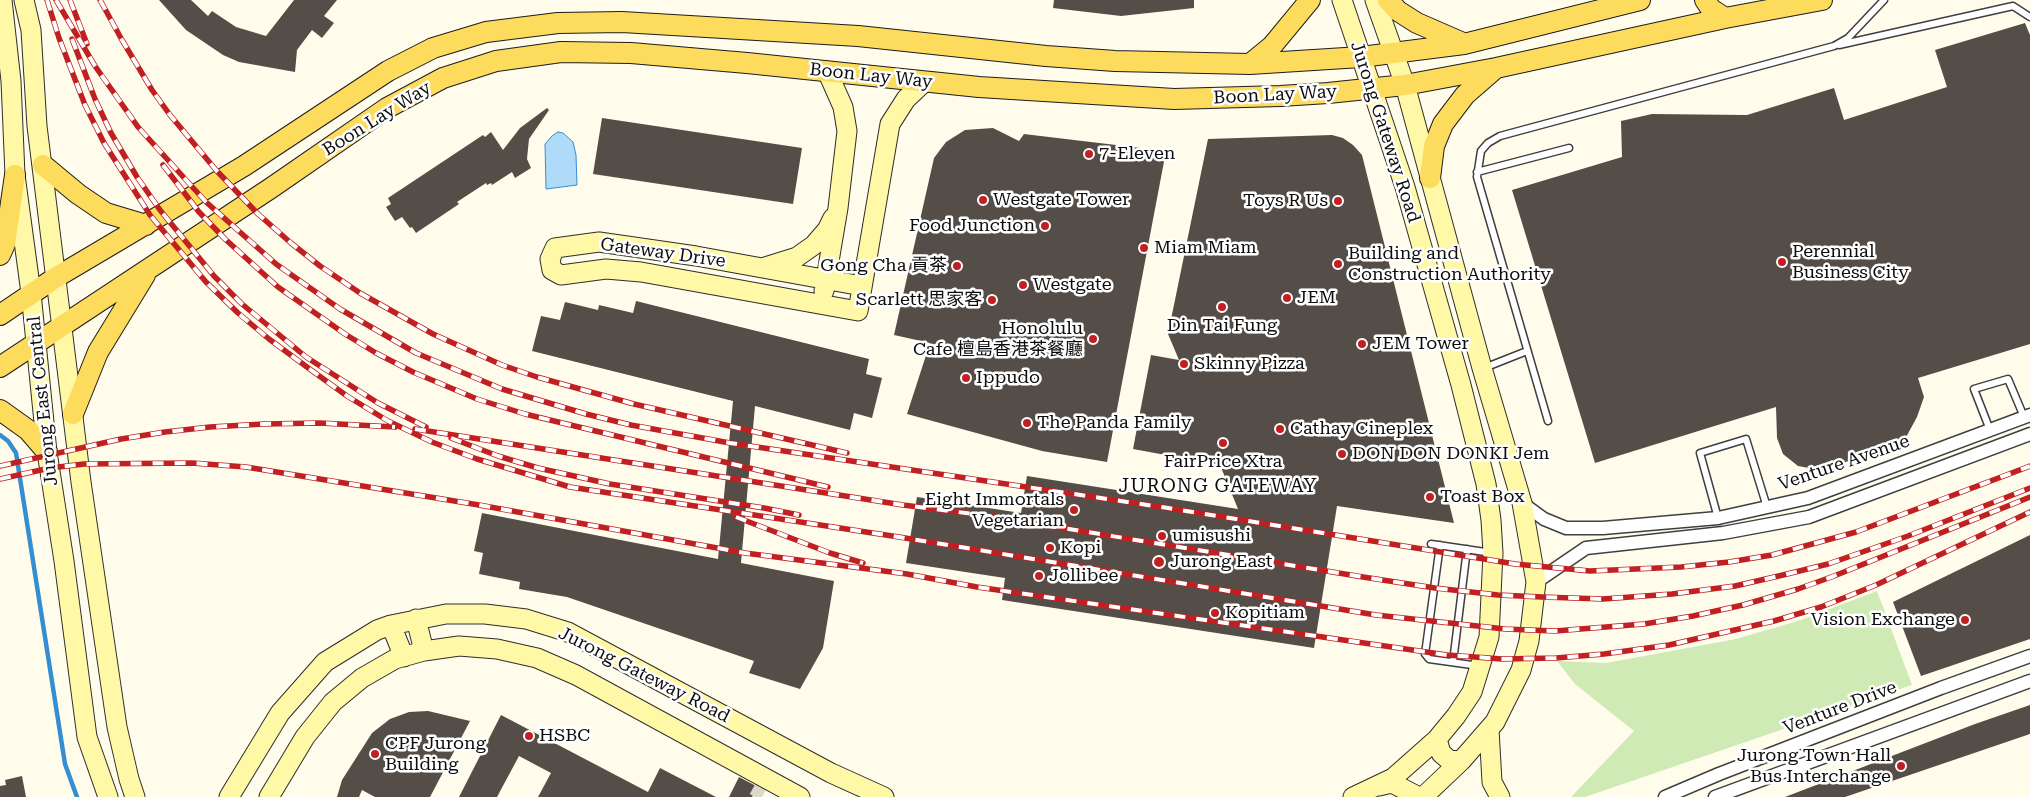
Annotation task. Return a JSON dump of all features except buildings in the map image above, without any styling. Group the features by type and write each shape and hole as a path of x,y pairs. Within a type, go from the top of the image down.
{"main road":[{"name":"Jurong East Central","path":"2,0 11,80 15,175 31,293 47,452 64,561 87,737 108,797"},
{"name":"Jurong East Central","path":"24,0 31,30 37,126 73,414 117,727 135,797"},
{"path":"1250,64 1272,46 1310,0"},
{"name":"Jurong Gateway Road","path":"1342,0 1405,187 1461,385 1486,484 1493,553 1489,637 1482,666 1472,692 1456,716 1437,739 1393,778 1353,797"},
{"name":"Jurong Gateway Road","path":"1376,0 1405,85 1482,368 1522,503 1536,582 1529,641 1522,670 1489,729 1461,761 1421,797"},
{"path":"1388,0 1398,11 1417,24 1464,44"},
{"name":"Boon Lay Way","path":"0,315 55,278 244,166 388,71 433,48 486,32 558,23 622,22 858,36 1046,56 1114,61 1250,64 1361,57 1464,44 1640,0"},
{"path":"1705,0 1711,9 1725,18"},
{"name":"Boon Lay Way","path":"0,367 62,328 387,108 443,78 496,61 560,52 631,54 827,71 924,82 1174,99 1328,93 1405,85 1496,68 1725,18 1822,0"},
{"path":"1214,64 1220,71 1223,80 1222,90 1218,98"},
{"path":"1430,178 1434,146 1443,124 1465,95 1496,68"},
{"path":"820,305 838,208 847,131 844,107 827,71"},
{"name":"Gateway Drive","path":"862,286 599,242 555,248 550,259 552,270 561,275 606,269 641,272 858,311 890,124 906,99 924,82"},
{"path":"43,165 78,194 106,213 146,225"},
{"path":"0,255 5,244 15,175"},
{"path":"762,268 797,257 814,245 827,230 838,208"},
{"path":"73,414 98,352 149,269"},
{"path":"0,410 28,430 47,452"},
{"name":"Jurong Gateway Road","path":"229,797 280,713 324,662 377,630 391,624 446,614 485,614 526,619 568,632 831,773 884,797"},
{"path":"416,619 424,651"},
{"path":"391,624 404,656"},
{"name":"Jurong Gateway Road","path":"269,797 305,737 332,702 362,678 404,656 424,651 464,646 497,649 537,658 576,675 800,797"},
{"path":"1489,729 1492,782 1500,797"},
{"path":"1437,739 1441,753 1449,760 1461,761"},
{"path":"129,779 145,797"},
{"path":"1378,786 1392,783 1421,797"}],"street":[{"name":"Venture Avenue","path":"1522,503 1544,519 1566,528 1603,528 1718,518 1808,498 2027,417"},
{"name":"Venture Avenue","path":"1536,582 1586,548 1722,533 1809,517 2030,434"},
{"name":"Venture Drive","path":"1665,797 1941,688 2030,656"},
{"path":"1720,795 2030,681"},
{"path":"1720,774 1728,776 1730,784 1720,795"}],"lane":[{"path":"1834,46 1848,38 1884,0"},
{"path":"1548,421 1477,172 1481,151 1488,143 1500,136 1834,46 2013,6 2030,17"},
{"path":"1477,172 1568,148"},
{"path":"1482,368 1527,351"},
{"path":"1990,430 1974,389 2008,379 2027,417"},
{"path":"1718,518 1700,453 1746,439 1767,507"},
{"path":"1431,544 1493,553"},
{"path":"1440,545 1425,654 1429,659 1482,666"},
{"path":"1453,662 1467,549"}],"green space":[{"path":"1877,591 1912,685 1585,797 1571,797 1634,731 1575,684 1557,661 1606,663 1736,639 1801,620"}],"water":[{"path":"558,132 563,133 573,142 576,155 577,185 546,189 545,144"}],"waterway":[{"path":"0,435 8,441 16,453 65,764 77,797"}],"tunnel":[{"path":"755,797 765,779"}],"railway":[{"path":"47,0 59,38 85,105 104,143 150,215 206,282 238,313 269,339 347,396 388,421 432,442 477,459 570,487 899,537 1376,615 1505,629 1555,631 1644,624 1743,605 1834,576 2030,497"},
{"path":"56,0 95,66 138,127 206,202 276,264 340,309 416,353 502,389 586,414 631,425 730,443 1168,508 1515,564 1590,571 1681,567 1772,555 1856,532 2030,466"},
{"path":"70,0 87,44"},
{"path":"100,0 152,90 170,115 216,170 258,214 291,243 320,266 360,293 433,334 502,365 537,377 634,404 847,453"},
{"path":"72,39 95,99 111,133 137,177 160,210 214,276 242,304 306,357 378,403 426,427"},
{"path":"163,165 199,212 225,239 278,287 345,334 413,372 477,399 525,414 828,487"},
{"path":"0,466 121,439 210,427 320,423 395,427"},
{"path":"415,429 903,505 989,516 1435,588 1498,595 1542,597 1603,599 1672,594 1735,586 1828,564 1908,536 2030,488"},
{"path":"451,438 498,456 538,468 610,484 799,515"},
{"path":"0,479 50,468 84,464 192,463 246,467 479,505 745,553 907,574 977,587 1447,655 1502,659 1556,658 1604,654 1669,645 1774,621 1821,607 1876,585 2030,512"},
{"path":"736,517 830,553 863,563"}],"place":[{"name":"7-Eleven","path":"1089,154"},
{"name":"Westgate Tower","path":"983,200"},
{"name":"Toys R Us","path":"1338,201"},
{"name":"Food Junction","path":"1045,226"},
{"name":"Miam Miam","path":"1144,248"},
{"name":"Perennial Business City","path":"1782,262"},
{"name":"Building and Construction Authority","path":"1338,264"},
{"name":"Gong Cha 貢茶","path":"957,266"},
{"name":"Westgate","path":"1023,285"},
{"name":"JEM","path":"1287,298"},
{"name":"Scarlett 思家客","path":"992,300"},
{"name":"Din Tai Fung","path":"1222,307"},
{"name":"Honolulu Cafe 檀島香港茶餐廳","path":"1093,339"},
{"name":"JEM Tower","path":"1362,344"},
{"name":"Skinny Pizza","path":"1184,364"},
{"name":"Ippudo","path":"966,378"},
{"name":"The Panda Family","path":"1027,423"},
{"name":"Cathay Cineplex","path":"1280,429"},
{"name":"FairPrice Xtra","path":"1223,443"},
{"name":"DON DON DONKI Jem","path":"1342,454"},
{"name":"Toast Box","path":"1430,497"},
{"name":"Eight Immortals Vegetarian","path":"1074,510"},
{"name":"umisushi","path":"1162,536"},
{"name":"Kopi","path":"1050,548"},
{"name":"Jurong East","path":"1159,562"},
{"name":"Jollibee","path":"1039,576"},
{"name":"Kopitiam","path":"1215,613"},
{"name":"Vision Exchange","path":"1965,620"},
{"name":"HSBC","path":"529,736"},
{"name":"CPF Jurong Building","path":"375,754"},
{"name":"Jurong Town Hall Bus Interchange","path":"1901,766"}],"district":[{"name":"JURONG GATEWAY","path":"1218,486"}]}
